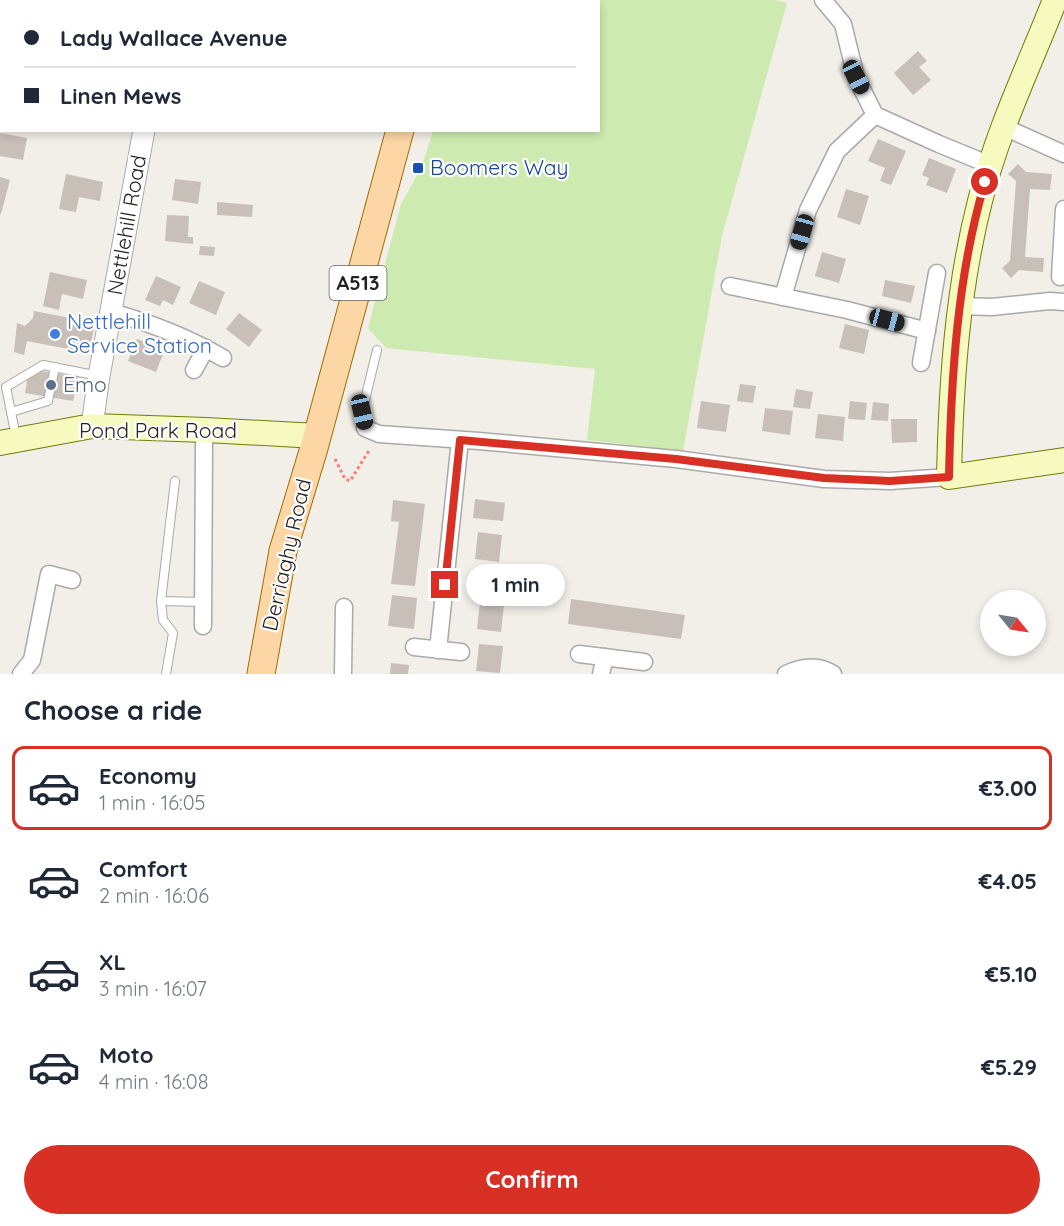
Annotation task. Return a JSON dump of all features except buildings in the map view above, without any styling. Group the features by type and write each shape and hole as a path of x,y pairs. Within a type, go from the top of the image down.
{"main road":[{"path":"1054,0 990,165 968,252 960,306 949,477 1064,460"},
{"name":"A513","path":"315,442 399,132"},
{"name":"Pond Park Road","path":"8,442 92,426 206,430 315,442"},
{"name":"Derriaghy Road","path":"261,674 283,551 315,442"}],"street":[{"path":"823,0 843,24 856,77 875,115 990,165"},
{"path":"783,297 808,210 837,151 875,115"},
{"path":"1005,127 1064,154"},
{"name":"Nettlehill Road","path":"92,426 144,132"},
{"path":"1060,277 1064,209"},
{"path":"921,363 937,273"},
{"path":"730,285 847,310 927,331"},
{"path":"960,306 992,307 1050,301 1064,302"},
{"path":"111,312 150,323 223,358"},
{"path":"194,370 206,348"},
{"path":"203,626 206,430"},
{"path":"372,431 676,459 824,478 890,481 949,477"},
{"path":"438,650 460,440"},
{"path":"21,674 32,660 49,574 72,580"},
{"path":"343,674 344,607"},
{"path":"414,647 461,652"},
{"path":"579,654 644,662"},
{"path":"601,674 605,657"},
{"path":"786,674 799,668 813,667 833,674"}],"lane":[{"path":"372,431 362,412 377,350"},
{"path":"8,442 11,412 6,387 43,364 99,376"},
{"path":"11,412 48,401 55,367"},
{"path":"166,674 173,633 163,620 161,602 175,481"},
{"path":"161,602 203,602"}],"path":[{"path":"315,442 333,453 345,479 350,480 372,431"}],"green space":[{"path":"600,0 775,0 787,3 722,236 683,451 587,440 595,369 386,348 368,328 401,204 421,168 433,132 600,132"}],"place":[{"name":"Boomers Way","path":"418,168"},
{"name":"Nettlehill Service Station","path":"55,334"},
{"name":"Emo","path":"51,385"}],"route":[{"path":"445,585 460,440 676,459 824,478 890,481 949,477 960,306 968,252 985,182"}]}
